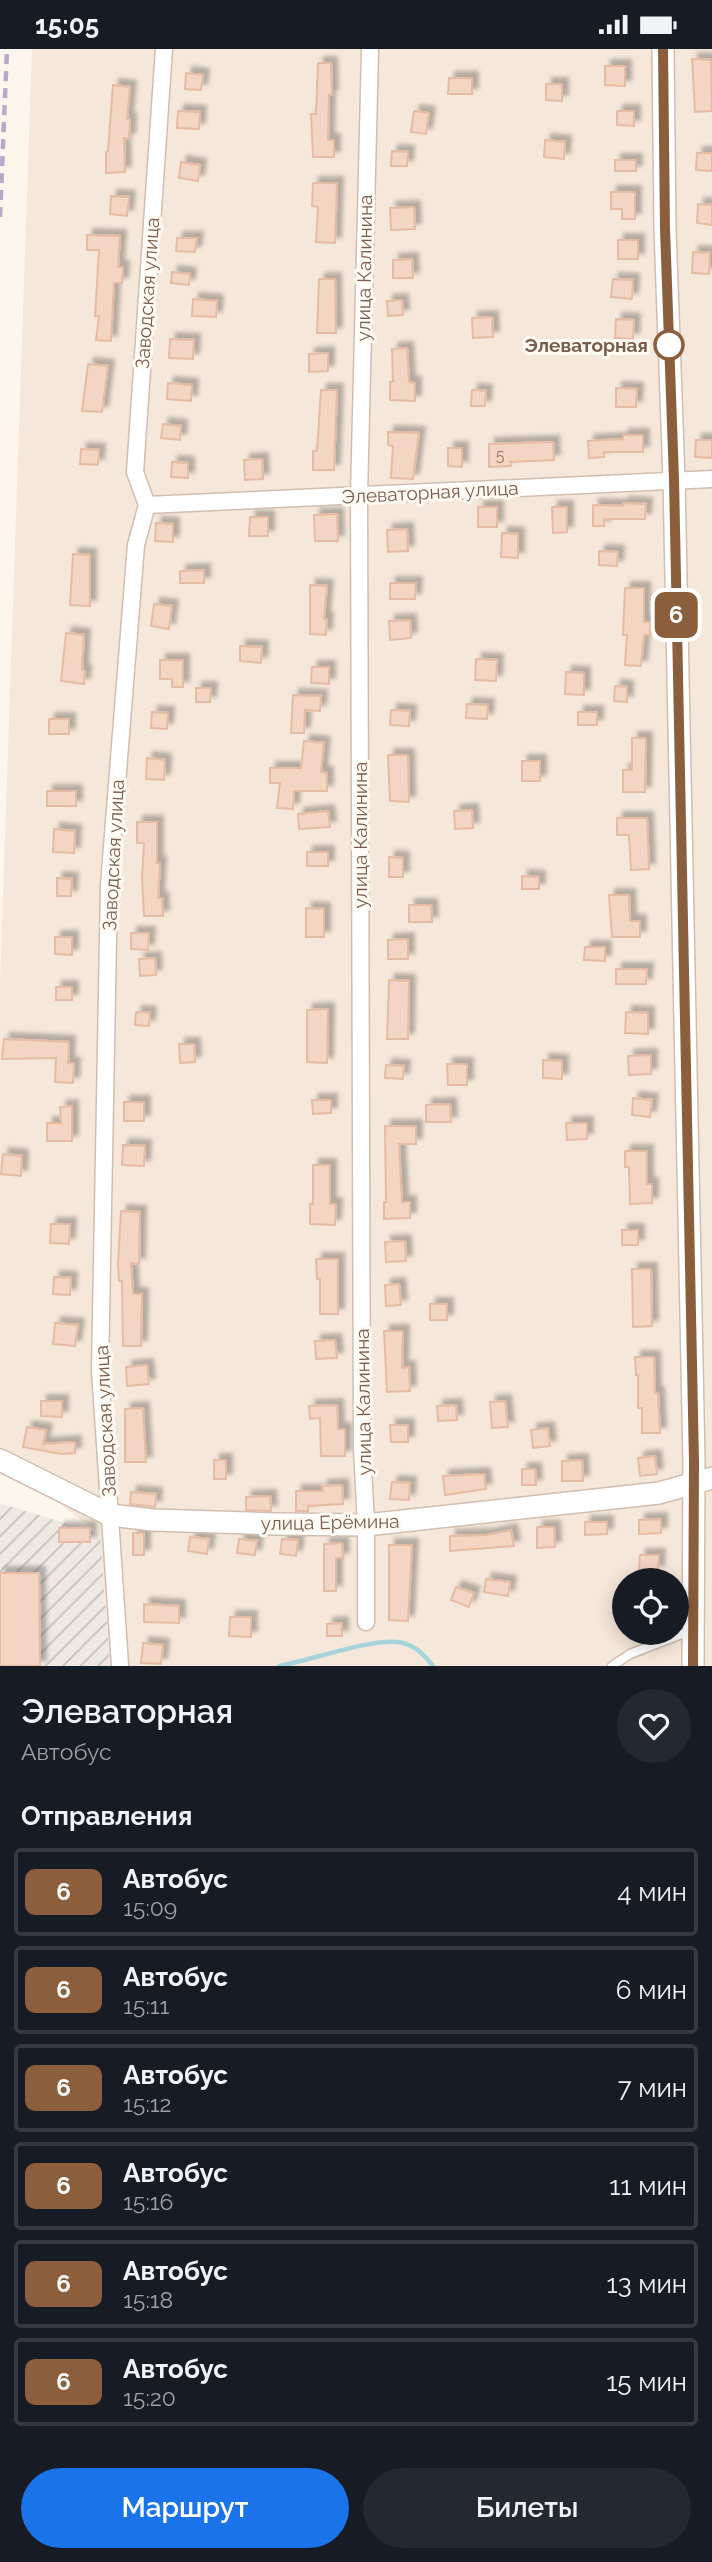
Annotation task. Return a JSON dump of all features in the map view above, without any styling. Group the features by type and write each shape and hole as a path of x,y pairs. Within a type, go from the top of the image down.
{"street":[{"name":"Заводская улица","path":"120,1665 100,1371 109,885 136,545 148,505 135,472 164,49"},
{"name":"улица Калинина","path":"366,1622 366,1525 362,1448 359,496 370,49"},
{"path":"663,49 665,229 703,1481 692,1666"},
{"name":"Элеваторная улица","path":"148,505 712,479"},
{"name":"улица Ерёмина","path":"0,1460 110,1515 153,1520 366,1525 659,1493 703,1481"}],"lane":[{"path":"612,1666 630,1654 693,1630"}],"shaded area":[{"path":"32,49 712,49 712,1666 110,1666 100,1534 0,1458 0,982"},
{"path":"0,1503 100,1534 110,1666 0,1666"}],"building":[{"path":"692,59 711,60 712,111 695,112"},
{"path":"318,63 331,63 332,95 329,95 328,140 334,140 334,157 313,157 311,114 316,114"},
{"path":"605,66 625,66 625,86 605,85"},
{"path":"186,73 203,75 201,90 185,89"},
{"path":"449,78 472,78 472,94 448,94"},
{"path":"546,84 562,84 562,101 546,100"},
{"path":"113,85 130,87 127,119 130,119 129,139 124,138 125,172 106,173 106,152"},
{"path":"178,111 200,112 199,129 177,128"},
{"path":"414,111 429,113 426,134 411,132"},
{"path":"617,111 634,111 634,126 617,125"},
{"path":"545,140 565,142 564,159 544,157"},
{"path":"392,151 408,152 407,166 391,166"},
{"path":"697,153 712,153 712,171 696,170"},
{"path":"615,160 636,160 636,171 615,171"},
{"path":"181,162 200,165 198,181 179,178"},
{"path":"313,183 337,183 335,243 316,242 318,207 312,206"},
{"path":"611,192 635,192 635,219 622,219 622,209 611,209"},
{"path":"111,196 129,197 127,216 110,214"},
{"path":"698,204 712,205 712,225 697,223"},
{"path":"414,207 415,229 391,230 390,208"},
{"path":"87,235 120,236 118,267 123,267 122,283 114,283 111,341 96,340 99,316 95,316 99,250 87,250"},
{"path":"177,238 197,238 195,252 176,251"},
{"path":"618,240 638,240 638,259 618,259"},
{"path":"693,252 710,253 709,274 692,273"},
{"path":"412,259 413,278 393,278 393,260"},
{"path":"172,272 190,274 189,285 171,283"},
{"path":"319,279 335,279 336,333 317,333"},
{"path":"613,279 633,280 632,299 611,297"},
{"path":"193,299 217,301 216,317 192,316"},
{"path":"402,300 403,315 388,316 387,301"},
{"path":"492,317 493,337 473,338 472,318"},
{"path":"616,319 634,320 633,339 615,338"},
{"path":"170,339 194,340 193,359 169,358"},
{"path":"407,348 409,382 415,383 415,401 390,400 390,382 393,382 392,349"},
{"path":"328,353 328,371 309,372 309,354"},
{"path":"88,364 108,366 102,412 82,411"},
{"path":"168,383 192,385 191,401 167,399"},
{"path":"616,388 637,389 636,407 616,407"},
{"path":"321,390 337,390 334,470 313,470"},
{"path":"472,390 486,391 485,406 471,406"},
{"path":"163,424 181,426 180,440 161,438"},
{"path":"388,432 419,433 413,479 391,478 393,446 388,445"},
{"path":"623,435 643,435 643,452 604,452 604,457 589,458 588,441 623,439"},
{"path":"696,440 712,440 712,458 695,457"},
{"path":"553,442 554,460 510,462 511,466 489,467 489,444"},
{"path":"448,448 462,448 462,467 448,466"},
{"path":"81,449 99,450 98,465 80,464"},
{"path":"262,459 263,479 245,480 244,460"},
{"path":"172,462 188,463 188,478 171,477"},
{"path":"623,503 646,504 645,519 604,519 604,526 593,526 593,505 623,506"},
{"path":"478,507 497,507 497,527 478,527"},
{"path":"552,507 567,507 567,532 553,533"},
{"path":"337,514 338,541 315,541 314,515"},
{"path":"250,517 268,517 268,536 249,536"},
{"path":"156,523 173,524 173,542 155,541"},
{"path":"407,529 408,551 388,552 387,530"},
{"path":"502,533 518,534 518,558 501,557"},
{"path":"599,551 618,552 617,566 599,565"},
{"path":"73,554 90,555 90,606 70,605"},
{"path":"204,570 204,583 180,583 180,571"},
{"path":"390,583 416,583 415,599 390,599"},
{"path":"310,585 327,586 324,619 327,619 326,635 310,634"},
{"path":"625,588 644,588 644,622 650,622 650,635 644,635 641,666 625,665"},
{"path":"154,604 172,606 169,629 151,626"},
{"path":"410,620 411,638 390,640 389,621"},
{"path":"66,633 84,635 84,684 61,681"},
{"path":"240,646 262,647 261,663 240,661"},
{"path":"476,659 497,660 496,681 475,680"},
{"path":"160,660 183,660 183,687 172,687 172,679 160,679"},
{"path":"312,667 329,667 329,684 311,683"},
{"path":"566,672 584,673 584,695 565,694"},
{"path":"615,686 627,687 627,702 614,701"},
{"path":"196,688 211,688 210,702 196,702"},
{"path":"293,695 321,696 320,711 305,710 304,733 291,733"},
{"path":"467,704 488,705 487,719 466,718"},
{"path":"391,710 410,711 409,726 390,725"},
{"path":"152,712 168,713 167,729 151,728"},
{"path":"578,712 597,712 597,725 578,725"},
{"path":"49,719 69,719 69,734 49,734"},
{"path":"632,738 646,738 645,792 623,792 623,770 632,770"},
{"path":"304,741 324,743 321,772 327,773 327,791 294,791 293,809 277,808 280,783 270,783 270,768 301,768"},
{"path":"388,755 408,755 409,802 390,801"},
{"path":"147,758 165,760 164,780 146,779"},
{"path":"522,761 540,761 540,781 522,781"},
{"path":"47,791 76,791 76,806 47,806"},
{"path":"472,810 473,828 455,829 454,811"},
{"path":"328,811 330,827 299,829 298,814"},
{"path":"617,818 647,818 649,869 631,870 629,835 617,835"},
{"path":"137,822 157,822 157,863 160,863 158,898 162,898 163,916 144,916 144,843 137,843"},
{"path":"54,829 75,831 74,853 53,852"},
{"path":"307,852 328,852 328,866 307,866"},
{"path":"389,857 403,858 403,877 389,877"},
{"path":"522,876 539,877 539,889 522,889"},
{"path":"57,878 72,879 71,896 57,896"},
{"path":"609,895 629,895 630,921 640,921 640,937 612,937"},
{"path":"409,905 431,905 432,922 409,922"},
{"path":"306,908 324,909 324,937 306,937"},
{"path":"131,933 149,933 148,950 131,949"},
{"path":"55,937 72,937 72,955 55,954"},
{"path":"408,939 408,959 388,959 388,940"},
{"path":"585,947 605,947 605,961 584,960"},
{"path":"155,958 156,975 140,976 139,959"},
{"path":"616,969 647,969 646,984 616,984"},
{"path":"389,980 409,981 408,1039 387,1039"},
{"path":"56,987 72,987 72,1000 56,1000"},
{"path":"328,1009 327,1063 307,1062 307,1010"},
{"path":"136,1012 150,1013 149,1026 135,1025"},
{"path":"626,1012 648,1013 648,1034 625,1033"},
{"path":"4,1039 69,1042 68,1063 74,1064 73,1083 55,1082 56,1058 2,1059"},
{"path":"179,1044 194,1044 195,1062 180,1063"},
{"path":"651,1055 651,1074 629,1075 628,1056"},
{"path":"543,1060 562,1061 562,1079 543,1078"},
{"path":"447,1064 467,1064 467,1085 448,1085"},
{"path":"386,1065 404,1066 403,1079 385,1078"},
{"path":"633,1098 652,1100 650,1117 632,1115"},
{"path":"312,1100 331,1100 331,1113 313,1114"},
{"path":"124,1102 144,1102 144,1121 124,1121"},
{"path":"450,1104 451,1122 426,1122 426,1105"},
{"path":"72,1106 72,1141 47,1141 47,1123 61,1123 60,1107"},
{"path":"566,1123 587,1123 587,1139 567,1140"},
{"path":"385,1126 416,1126 416,1144 399,1144 402,1202 410,1202 410,1218 384,1219"},
{"path":"123,1145 145,1146 144,1166 122,1165"},
{"path":"625,1151 647,1151 647,1184 652,1184 652,1203 630,1204 629,1167 625,1167"},
{"path":"3,1154 22,1156 21,1176 1,1174"},
{"path":"313,1165 330,1165 330,1204 336,1204 335,1225 310,1224"},
{"path":"121,1211 140,1212 139,1264 131,1263 133,1294 142,1294 141,1346 123,1346 122,1281 119,1281 118,1264"},
{"path":"51,1224 70,1224 69,1244 50,1243"},
{"path":"622,1230 638,1230 638,1245 622,1245"},
{"path":"405,1241 406,1261 386,1262 385,1242"},
{"path":"316,1259 338,1259 338,1314 320,1314 320,1279 317,1279"},
{"path":"632,1269 651,1269 652,1326 633,1327"},
{"path":"54,1277 71,1278 70,1295 53,1294"},
{"path":"399,1284 401,1305 386,1306 385,1285"},
{"path":"430,1304 447,1304 447,1320 430,1320"},
{"path":"55,1323 78,1325 75,1346 53,1344"},
{"path":"384,1331 403,1331 402,1368 409,1367 410,1391 387,1392"},
{"path":"335,1340 337,1358 316,1359 315,1341"},
{"path":"635,1357 654,1357 660,1433 642,1433 642,1408 638,1408"},
{"path":"147,1365 149,1384 127,1386 126,1367"},
{"path":"41,1401 62,1401 62,1417 41,1416"},
{"path":"505,1401 508,1427 492,1428 490,1402"},
{"path":"337,1405 338,1429 345,1429 345,1456 321,1456 320,1418 310,1419 309,1406"},
{"path":"456,1405 457,1420 438,1421 437,1406"},
{"path":"143,1408 146,1462 125,1462 125,1409"},
{"path":"390,1425 408,1425 408,1442 391,1442"},
{"path":"27,1427 46,1430 43,1444 75,1442 75,1453 61,1454 23,1447"},
{"path":"548,1428 550,1446 533,1448 531,1430"},
{"path":"655,1456 657,1474 640,1476 638,1458"},
{"path":"214,1460 226,1460 226,1479 214,1479"},
{"path":"582,1460 583,1481 562,1481 562,1461"},
{"path":"522,1469 535,1469 536,1485 522,1485"},
{"path":"484,1474 486,1489 445,1495 443,1476"},
{"path":"392,1482 410,1483 409,1500 390,1499"},
{"path":"342,1485 343,1504 308,1506 308,1511 296,1511 296,1491 323,1491 322,1486"},
{"path":"131,1492 156,1494 155,1507 130,1504"},
{"path":"270,1496 271,1511 246,1510 246,1497"},
{"path":"661,1519 661,1533 639,1534 639,1520"},
{"path":"585,1522 607,1522 607,1534 585,1535"},
{"path":"537,1527 554,1527 555,1547 537,1548"},
{"path":"59,1528 90,1528 90,1542 59,1542"},
{"path":"511,1530 514,1546 450,1551 450,1536 487,1535"},
{"path":"133,1533 144,1533 144,1555 133,1555"},
{"path":"190,1537 209,1539 207,1554 188,1551"},
{"path":"239,1539 257,1541 255,1555 237,1553"},
{"path":"282,1539 298,1540 296,1556 280,1554"},
{"path":"342,1543 343,1558 336,1558 336,1591 324,1591 324,1544"},
{"path":"389,1545 412,1545 408,1621 389,1620"},
{"path":"640,1555 659,1555 658,1568 639,1568"},
{"path":"0,1573 39,1573 40,1666 0,1666"},
{"path":"486,1579 510,1582 508,1596 484,1592"},
{"path":"456,1587 474,1593 469,1607 451,1600"},
{"path":"144,1604 179,1606 179,1623 144,1622"},
{"path":"230,1617 251,1617 251,1637 229,1636"},
{"path":"342,1623 342,1636 327,1636 327,1624"},
{"path":"143,1643 163,1645 161,1664 141,1663"}],"waterway":[{"path":"279,1666 360,1646 391,1642 412,1646 433,1666"}],"railway":[{"path":"0,217 7,49"}],"bus line":[{"name":"6","path":"663,49 694,1462 693,1666"}],"place":[{"name":"Элеваторная","path":"669,345"}]}
